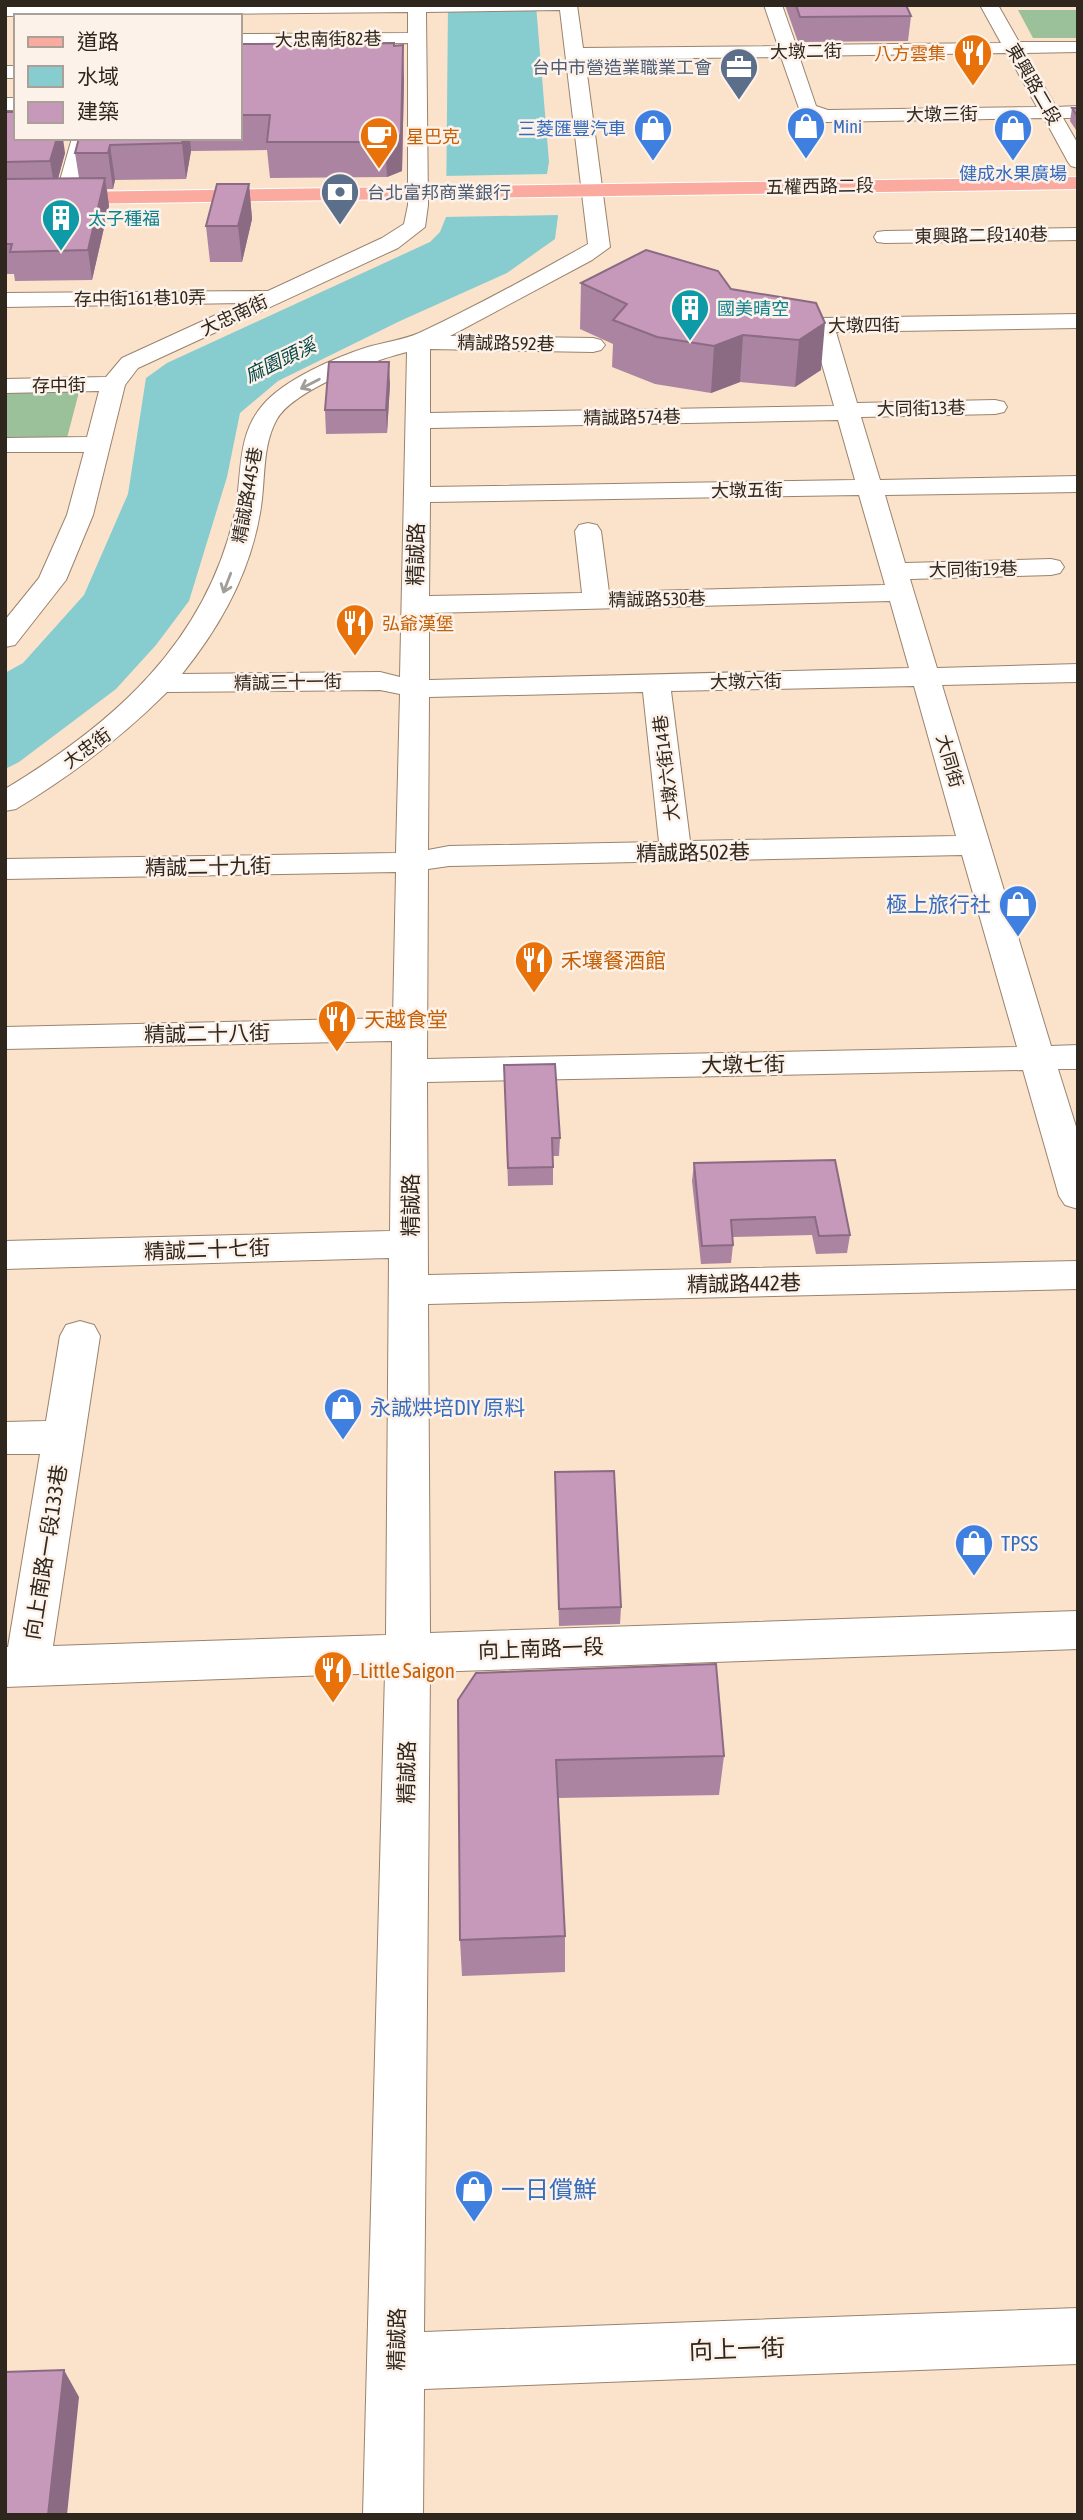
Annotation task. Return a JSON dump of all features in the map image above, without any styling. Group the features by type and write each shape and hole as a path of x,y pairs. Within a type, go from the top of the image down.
{"main road":[{"name":"五權西路二段","path":"594,196 1078,183"},
{"name":"五權西路二段","path":"418,198 594,196 1078,199"},
{"path":"5,199 418,198"},
{"path":"5,212 418,198"}],"street":[{"path":"7,10 568,5 599,247 419,342"},
{"path":"774,5 788,51"},
{"name":"東興路二段","path":"989,5 1078,162"},
{"name":"大忠南街","path":"5,639 52,580 80,515 113,384 130,363 390,243 414,227 418,198 410,68 417,38 417,6"},
{"name":"大忠南街82巷","path":"242,39 417,38"},
{"name":"大墩二街","path":"575,54 1078,47"},
{"name":"大墩三街","path":"788,51 808,110 826,116 1078,112"},
{"path":"65,198 81,140"},
{"name":"東興路二段140巷","path":"885,237 1078,234"},
{"path":"575,261 601,268"},
{"name":"存中街161巷10弄","path":"5,300 275,295"},
{"name":"大墩四街","path":"771,318 797,326 1078,321"},
{"name":"大同街","path":"822,325 1078,1196"},
{"name":"精誠路592巷","path":"419,342 593,345"},
{"name":"精誠路","path":"393,2515 408,1652 409,1071 419,342"},
{"name":"精誠路445巷","path":"160,683 195,638 226,587 247,517 258,430 272,409 296,391 370,354 419,342"},
{"name":"存中街","path":"5,386 113,384"},
{"name":"大同街13巷","path":"847,412 995,407"},
{"name":"精誠路574巷","path":"416,421 847,412"},
{"path":"5,445 97,444"},
{"name":"大墩五街","path":"415,495 1078,484"},
{"path":"588,531 596,600"},
{"name":"大同街19巷","path":"897,582 1051,567"},
{"name":"精誠路530巷","path":"414,605 596,600 897,582"},
{"name":"大墩六街","path":"415,689 1078,673"},
{"name":"精誠三十一街","path":"160,683 380,681 415,689"},
{"name":"大忠街","path":"5,802 36,785 116,727 160,683"},
{"name":"大墩六街14巷","path":"656,683 676,852"},
{"name":"精誠路502巷","path":"411,862 449,856 974,845"},
{"name":"精誠二十九街","path":"5,869 411,862"},
{"name":"精誠二十八街","path":"5,1038 410,1029"},
{"name":"大墩七街","path":"409,1071 1078,1057"},
{"name":"精誠二十七街","path":"5,1255 410,1244"},
{"name":"精誠路442巷","path":"410,1290 1078,1275"},
{"name":"向上南路一段133巷","path":"16,1667 63,1437 80,1336"},
{"name":"向上南路一段133巷","path":"5,1438 63,1437"},
{"name":"向上南路一段","path":"16,1667 1078,1630"},
{"name":"向上一街","path":"396,2362 1078,2336"}],"green space":[{"path":"1018,10 1078,10 1078,38 1033,38"},
{"path":"79,392 67,438 5,439 5,393"}],"water":[{"name":"麻園頭溪","path":"448,5 536,5 549,162 547,174 558,216 555,239 507,273 400,321 278,381 240,413 227,477 189,601 156,645 116,689 19,762 5,769 5,673 23,663 84,595 128,494 146,378 167,363 430,242 440,232 446,217"}],"pier":[{"path":"550,174 560,215 444,217 443,176"}],"building":[{"path":"796,5 906,5 911,16 800,17"},
{"path":"242,44 403,45 401,135 385,142 267,142 270,115 242,115"},
{"path":"5,112 14,112 14,140 56,140 50,161 5,162"},
{"path":"78,140 183,140 182,143 110,145 108,153 75,153"},
{"path":"105,178 88,250 10,252 12,244 5,244 5,179"},
{"path":"217,184 249,184 238,226 206,226"},
{"path":"646,250 718,271 731,289 816,303 825,323 799,340 743,335 714,346 657,337 613,320 627,304 581,283"},
{"path":"329,362 389,362 386,410 325,410"},
{"path":"555,1064 560,1138 552,1138 553,1167 508,1168 504,1065"},
{"path":"835,1160 850,1235 819,1236 815,1217 731,1220 733,1245 702,1246 694,1163"},
{"path":"614,1471 621,1607 559,1609 555,1472"},
{"path":"716,1664 724,1756 556,1760 565,1936 460,1940 458,1700 476,1673"},
{"path":"64,2370 48,2515 5,2515 5,2372"}],"place":[{"name":"八方雲集","path":"973,87"},
{"name":"台中市營造業職業工會","path":"739,101"},
{"name":"Mini","path":"806,160"},
{"name":"三菱匯豐汽車","path":"653,162"},
{"name":"健成水果廣場","path":"1013,162"},
{"name":"星巴克","path":"379,170"},
{"name":"台北富邦商業銀行","path":"340,226"},
{"name":"太子種福","path":"61,252"},
{"name":"國美晴空","path":"690,342"},
{"name":"弘爺漢堡","path":"355,657"},
{"name":"極上旅行社","path":"1018,938"},
{"name":"禾壤餐酒館","path":"534,994"},
{"name":"天越食堂","path":"337,1053"},
{"name":"永誠烘培DIY 原料","path":"343,1441"},
{"name":"TPSS","path":"974,1577"},
{"name":"Little Saigon","path":"333,1704"},
{"name":"一日償鮮","path":"474,2223"}]}
